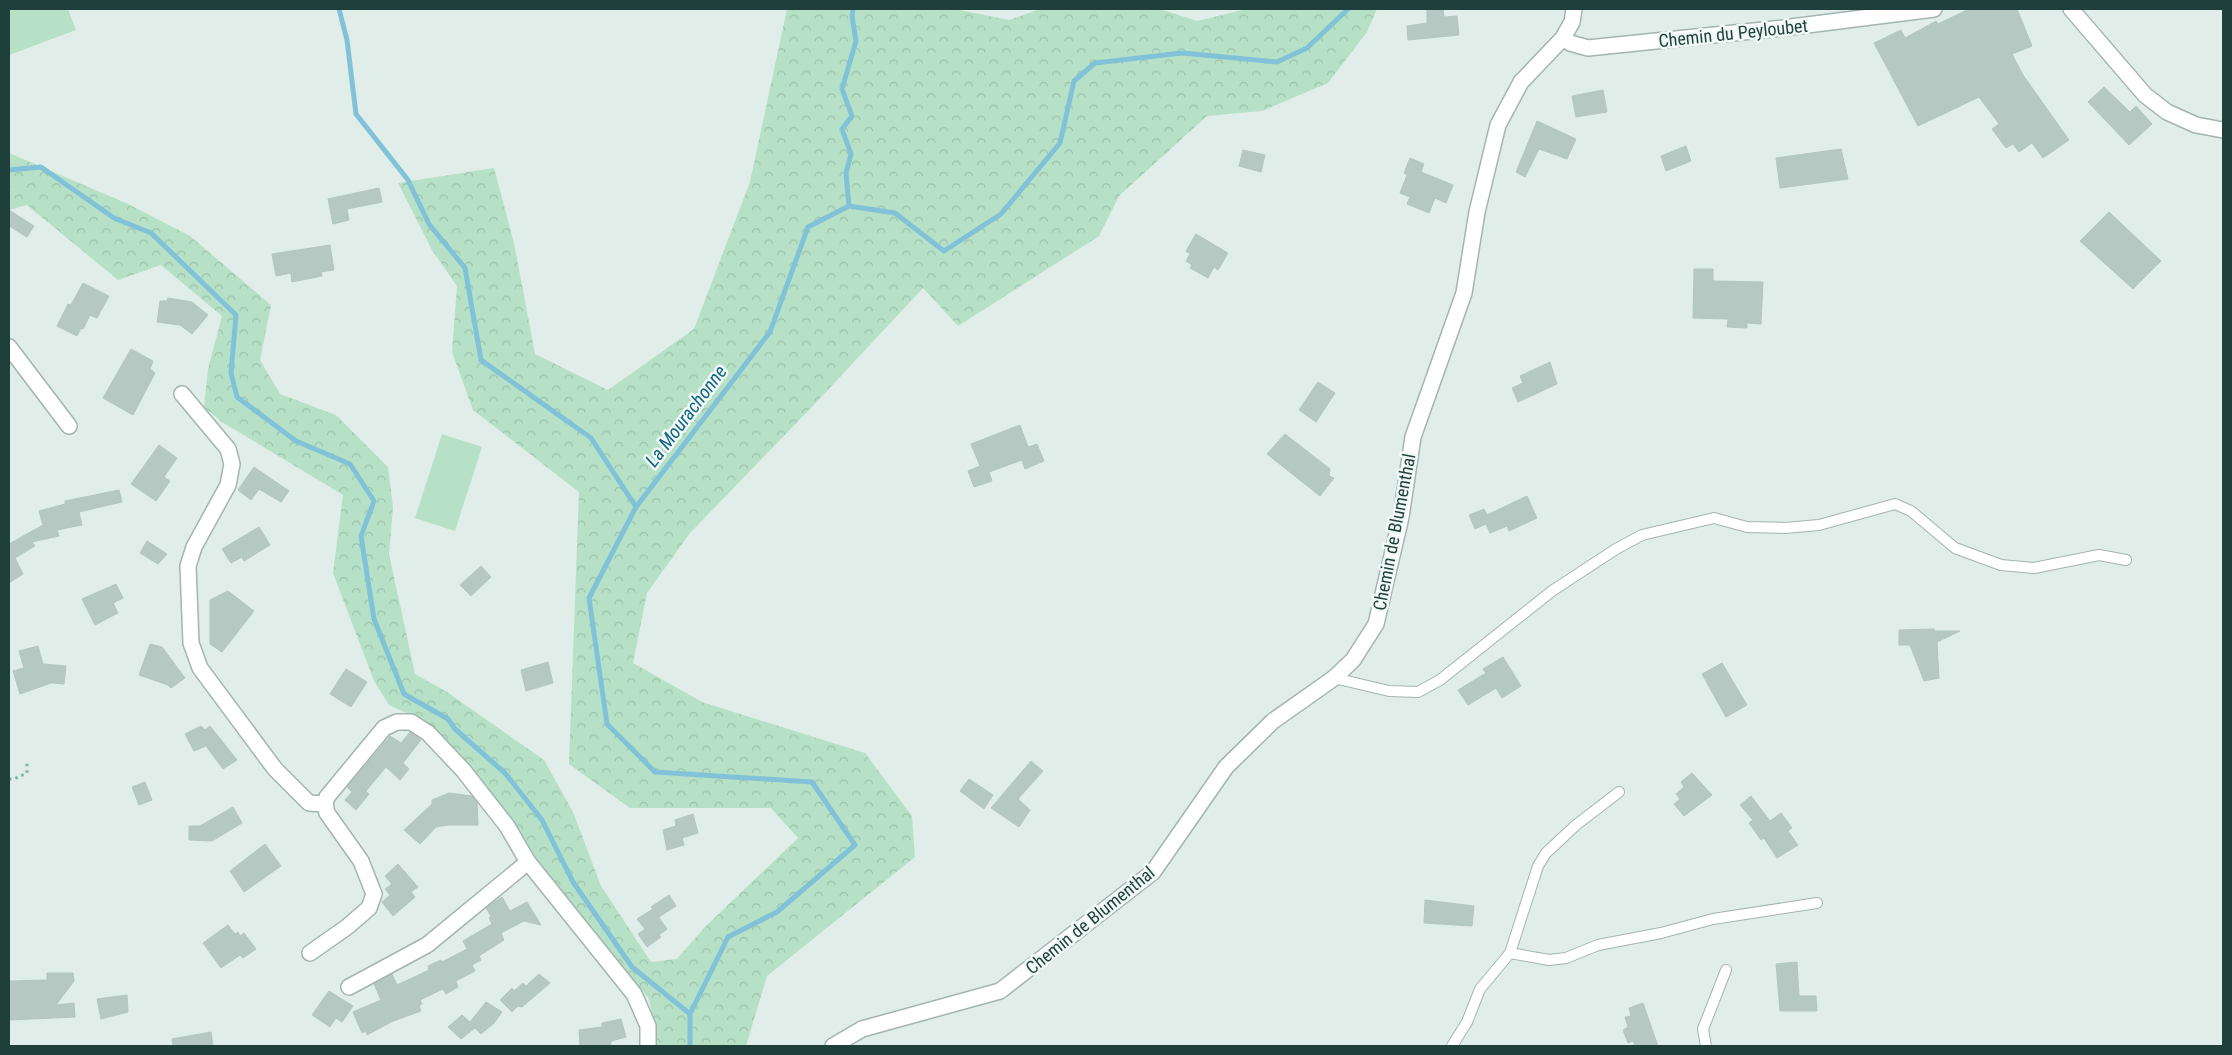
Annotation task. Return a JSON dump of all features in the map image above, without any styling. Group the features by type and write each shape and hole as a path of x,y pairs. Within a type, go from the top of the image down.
{"street":[{"name":"Chemin de Blumenthal","path":"832,1046 862,1029 1000,991 1153,872 1226,767 1274,721 1334,678 1353,660 1376,624 1401,517 1413,437 1464,293 1477,212 1498,125 1521,82 1563,38 1572,22 1574,9"},
{"name":"Chemin du Peyloubet","path":"1563,38 1570,43 1588,48 1783,28 1934,9"},
{"path":"2071,9 2145,95 2175,116 2196,126 2223,130"},
{"path":"9,347 69,426"},
{"path":"182,394 228,449 232,464 228,485 194,547 188,566 192,643 200,668 275,769 309,803 325,804"},
{"path":"310,953 347,927 369,908 374,894 361,861 332,822 325,804 327,797 384,728 397,722 410,722 428,733 463,770 507,826 528,862 634,994 648,1026 648,1046"},
{"path":"349,987 427,945 528,862"}],"lane":[{"path":"1334,678 1389,691 1418,692 1440,680 1552,591 1616,549 1642,535 1714,518 1747,528 1785,528 1819,525 1895,504 1911,511 1955,548 2001,565 2034,568 2099,556 2126,560"},
{"path":"1452,1046 1467,1022 1480,989 1510,953 1538,866 1546,853 1576,825 1619,792"},
{"path":"1510,953 1549,960 1566,958 1598,945 1661,933 1713,919 1817,903"},
{"path":"1706,1046 1703,1029 1726,970"}],"path":[{"path":"9,779 14,779 27,773 27,763"}],"green space":[{"path":"9,9 68,9 76,30 9,55"},
{"path":"787,9 955,9 1009,20 1040,9 1160,9 1197,21 1247,9 1377,9 1367,32 1328,83 1262,111 1207,116 1119,196 1099,236 958,326 923,288 810,409 690,533 647,593 633,663 702,702 865,753 912,816 915,857 767,976 746,1046 656,1046 656,1032 649,999 547,872 448,742 424,721 389,705 374,681 333,573 343,495 222,422 204,407 208,369 222,316 161,265 118,280 27,205 9,210 9,153 128,204 190,236 271,305 260,360 280,394 336,415 388,467 393,507 389,554 415,674 447,692 544,760 573,812 601,886 651,962 677,959 705,927 798,838 771,808 630,808 569,764 579,492 473,410 452,352 457,286 432,250 398,183 494,168 514,243 535,354 608,390 694,329 750,182"},
{"path":"442,434 482,447 455,531 415,518"}],"building":[{"path":"1427,9 1443,9 1444,17 1457,16 1459,35 1408,40 1407,26 1427,23"},
{"path":"1969,9 2017,9 2032,46 2012,54 2023,75 2069,140 2043,158 2032,143 2019,152 2013,144 2006,148 1992,129 1999,124 1979,97 1918,126 1874,43 1901,30 1905,38 1936,21 1938,24"},
{"path":"2104,87 2130,112 2136,106 2152,124 2129,145 2088,102"},
{"path":"1603,90 1607,112 1576,117 1572,96"},
{"path":"1537,121 1576,139 1567,159 1539,149 1525,177 1516,172"},
{"path":"1686,146 1691,161 1666,171 1661,156"},
{"path":"1841,149 1848,179 1780,188 1776,158"},
{"path":"1243,150 1265,155 1261,172 1239,166"},
{"path":"1410,158 1424,164 1421,172 1453,185 1446,203 1435,198 1429,213 1407,204 1410,197 1400,193 1407,175 1404,173"},
{"path":"379,188 382,202 347,209 349,220 333,224 328,199"},
{"path":"9,210 34,226 27,237 9,226"},
{"path":"2109,212 2161,261 2133,289 2080,241"},
{"path":"1196,234 1228,253 1218,270 1214,267 1208,278 1190,268 1192,265 1186,261 1190,254 1186,251"},
{"path":"330,245 334,270 321,272 322,276 292,282 291,273 276,276 272,254"},
{"path":"1694,269 1713,269 1713,281 1763,282 1761,324 1747,323 1747,328 1727,327 1728,319 1693,318"},
{"path":"83,283 109,296 97,318 90,315 77,336 57,326 68,304 71,305"},
{"path":"168,298 192,302 208,315 192,334 180,325 157,322 160,301 167,301"},
{"path":"131,349 153,361 150,369 155,373 133,415 103,398"},
{"path":"1550,362 1557,384 1518,402 1512,388 1523,383 1520,376"},
{"path":"1318,382 1335,393 1316,422 1299,410"},
{"path":"1020,425 1028,447 1037,444 1044,461 1025,469 1022,460 989,472 992,481 974,487 968,471 980,466 971,444"},
{"path":"1285,434 1330,469 1329,476 1334,478 1320,496 1267,454"},
{"path":"159,445 177,458 164,477 170,481 156,501 131,484"},
{"path":"254,467 289,491 281,502 259,489 251,500 238,490"},
{"path":"119,490 122,502 79,512 82,525 57,530 59,536 32,542 35,546 15,558 23,574 9,583 9,544 43,525 39,511 65,504 65,501"},
{"path":"1527,496 1537,518 1509,531 1507,526 1490,533 1486,524 1475,529 1469,515 1484,509 1487,515"},
{"path":"259,527 270,545 244,561 242,557 231,563 222,549"},
{"path":"147,541 167,554 158,564 140,553"},
{"path":"481,566 491,577 471,596 460,585"},
{"path":"116,584 123,598 113,603 118,613 95,625 82,599"},
{"path":"228,591 254,611 222,652 210,644 210,600"},
{"path":"1934,629 1935,631 1960,631 1937,642 1939,678 1924,681 1910,645 1899,645 1899,630"},
{"path":"150,644 162,647 185,678 171,688 168,685 139,675"},
{"path":"38,646 43,664 66,666 64,684 51,683 20,694 13,671 24,668 19,651"},
{"path":"1503,657 1521,686 1502,698 1496,688 1468,705 1458,690 1486,673 1483,669"},
{"path":"548,662 553,683 526,691 521,670"},
{"path":"1722,663 1747,705 1726,717 1702,674"},
{"path":"346,669 367,682 351,707 330,694"},
{"path":"201,726 205,730 210,726 237,760 223,769 206,746 194,751 185,734"},
{"path":"410,732 421,740 403,763 409,769 400,780 386,767 366,791 369,794 356,810 345,800 352,792 347,787 390,736 401,743"},
{"path":"1031,761 1043,771 1018,799 1030,810 1019,827 991,808"},
{"path":"1692,773 1712,795 1684,816 1674,804 1680,799 1676,794 1684,787 1681,782"},
{"path":"969,779 993,795 984,809 960,791"},
{"path":"145,782 152,800 139,805 132,787"},
{"path":"449,793 472,796 477,803 478,825 436,827 420,844 404,830 432,804 432,800"},
{"path":"1751,796 1770,821 1781,813 1792,828 1788,831 1798,845 1777,858 1764,838 1761,840 1749,823 1753,820 1740,805"},
{"path":"233,807 242,823 212,841 189,840 189,826 200,826"},
{"path":"693,814 698,833 682,838 684,845 667,850 663,830 676,826 675,820"},
{"path":"265,844 281,866 244,892 230,871"},
{"path":"398,864 418,887 411,892 415,897 393,916 382,902 390,895 385,889 392,884 385,876"},
{"path":"669,895 676,906 659,917 651,907"},
{"path":"502,897 510,911 527,902 541,925 524,921 501,933 504,940 479,956 481,960 472,965 475,971 456,981 458,987 446,994 443,989 420,1000 422,1004 419,1006 421,1011 391,1022 367,1035 366,1031 362,1033 353,1012 381,1000 374,984 392,974 397,985 429,970 428,966 441,960 442,962 467,949 463,941 492,924 489,918 491,916 486,908"},
{"path":"1425,900 1474,906 1472,926 1424,923"},
{"path":"653,909 667,929 659,935 661,937 647,947 638,934 645,929 637,919"},
{"path":"228,925 235,934 238,932 240,936 244,933 256,949 243,958 240,955 221,968 203,943"},
{"path":"1797,962 1799,996 1816,996 1817,1011 1780,1011 1776,964"},
{"path":"47,973 73,973 74,981 56,1005 74,1003 75,1017 9,1020 9,981 47,980"},
{"path":"539,974 550,983 522,1007 518,1006 512,1012 500,1000 512,988 514,991 523,983 526,986"},
{"path":"329,991 353,1006 342,1022 336,1018 330,1027 312,1015"},
{"path":"127,995 128,1012 101,1019 97,999"},
{"path":"486,1002 502,1012 494,1023 481,1034 475,1028 461,1039 448,1027 462,1015 470,1022"},
{"path":"1643,1003 1658,1046 1635,1046 1633,1041 1628,1043 1623,1030 1628,1027 1625,1017 1631,1016 1629,1008"},
{"path":"621,1019 626,1037 611,1041 611,1044 605,1046 580,1046 579,1030 602,1027 602,1023"},
{"path":"211,1032 213,1046 173,1046 172,1039"}],"waterway":[{"path":"339,9 347,40 356,114 408,180 429,224 465,268 481,360 591,438 636,507"},
{"path":"849,206 846,173 851,154 842,129 852,116 842,89 856,41 852,16 853,9"},
{"name":"La Mourachonne","path":"690,1046 690,1014 728,937 777,912 855,845 812,782 655,772 607,724 589,598 636,507 770,332 808,227 849,206 895,213 944,251 1001,214 1060,143 1074,81 1095,63 1182,53 1277,62 1307,48 1348,9"},
{"path":"9,170 41,167 114,218 151,233 236,315 231,373 237,397 296,441 350,464 374,501 361,536 374,619 404,694 448,719 455,729 505,773 542,820 573,882 632,967 690,1014"}]}
